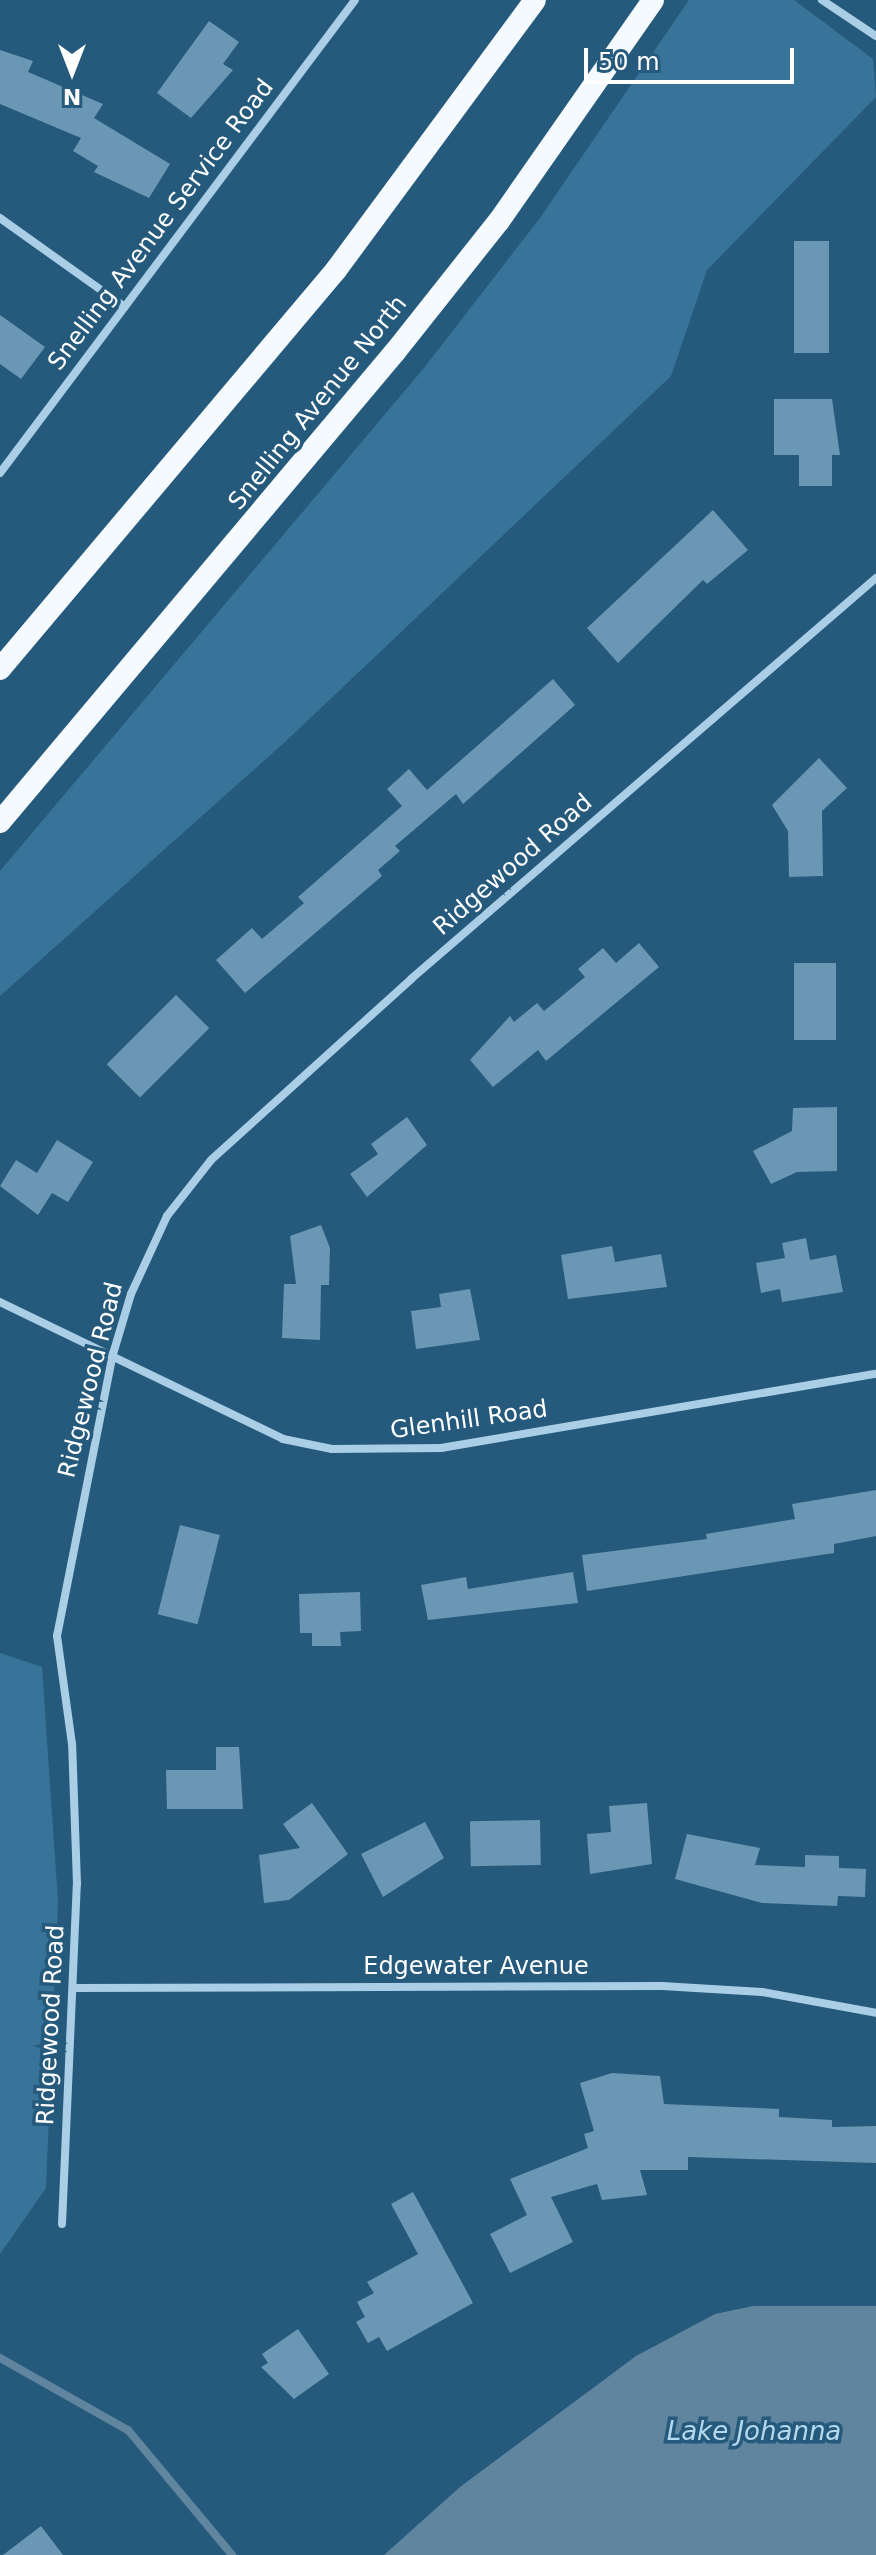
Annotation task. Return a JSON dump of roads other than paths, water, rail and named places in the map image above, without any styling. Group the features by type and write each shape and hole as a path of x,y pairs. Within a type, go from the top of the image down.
{"highway":[{"path":"0,669 336,270 535,0"},
{"name":"Snelling Avenue North","path":"0,822 433,305 653,0"}],"street":[{"name":"Snelling Avenue Service Road","path":"0,473 355,0"},
{"path":"822,0 876,36"},
{"path":"0,218 125,307"},
{"name":"Ridgewood Road","path":"62,2224 73,1988 73,1760 57,1636 113,1354 131,1294 167,1216 211,1160 876,578"},
{"name":"Glenhill Road","path":"0,1302 113,1354 283,1439 388,1452 876,1374"},
{"name":"Edgewater Avenue","path":"73,1988 662,1986 762,1992 876,2013"}],"water":[{"name":"Lake Johanna","path":"753,2306 876,2306 876,2555 384,2555 460,2487 636,2356 715,2314"}],"waterway":[{"path":"0,2358 128,2430 232,2555"}]}
